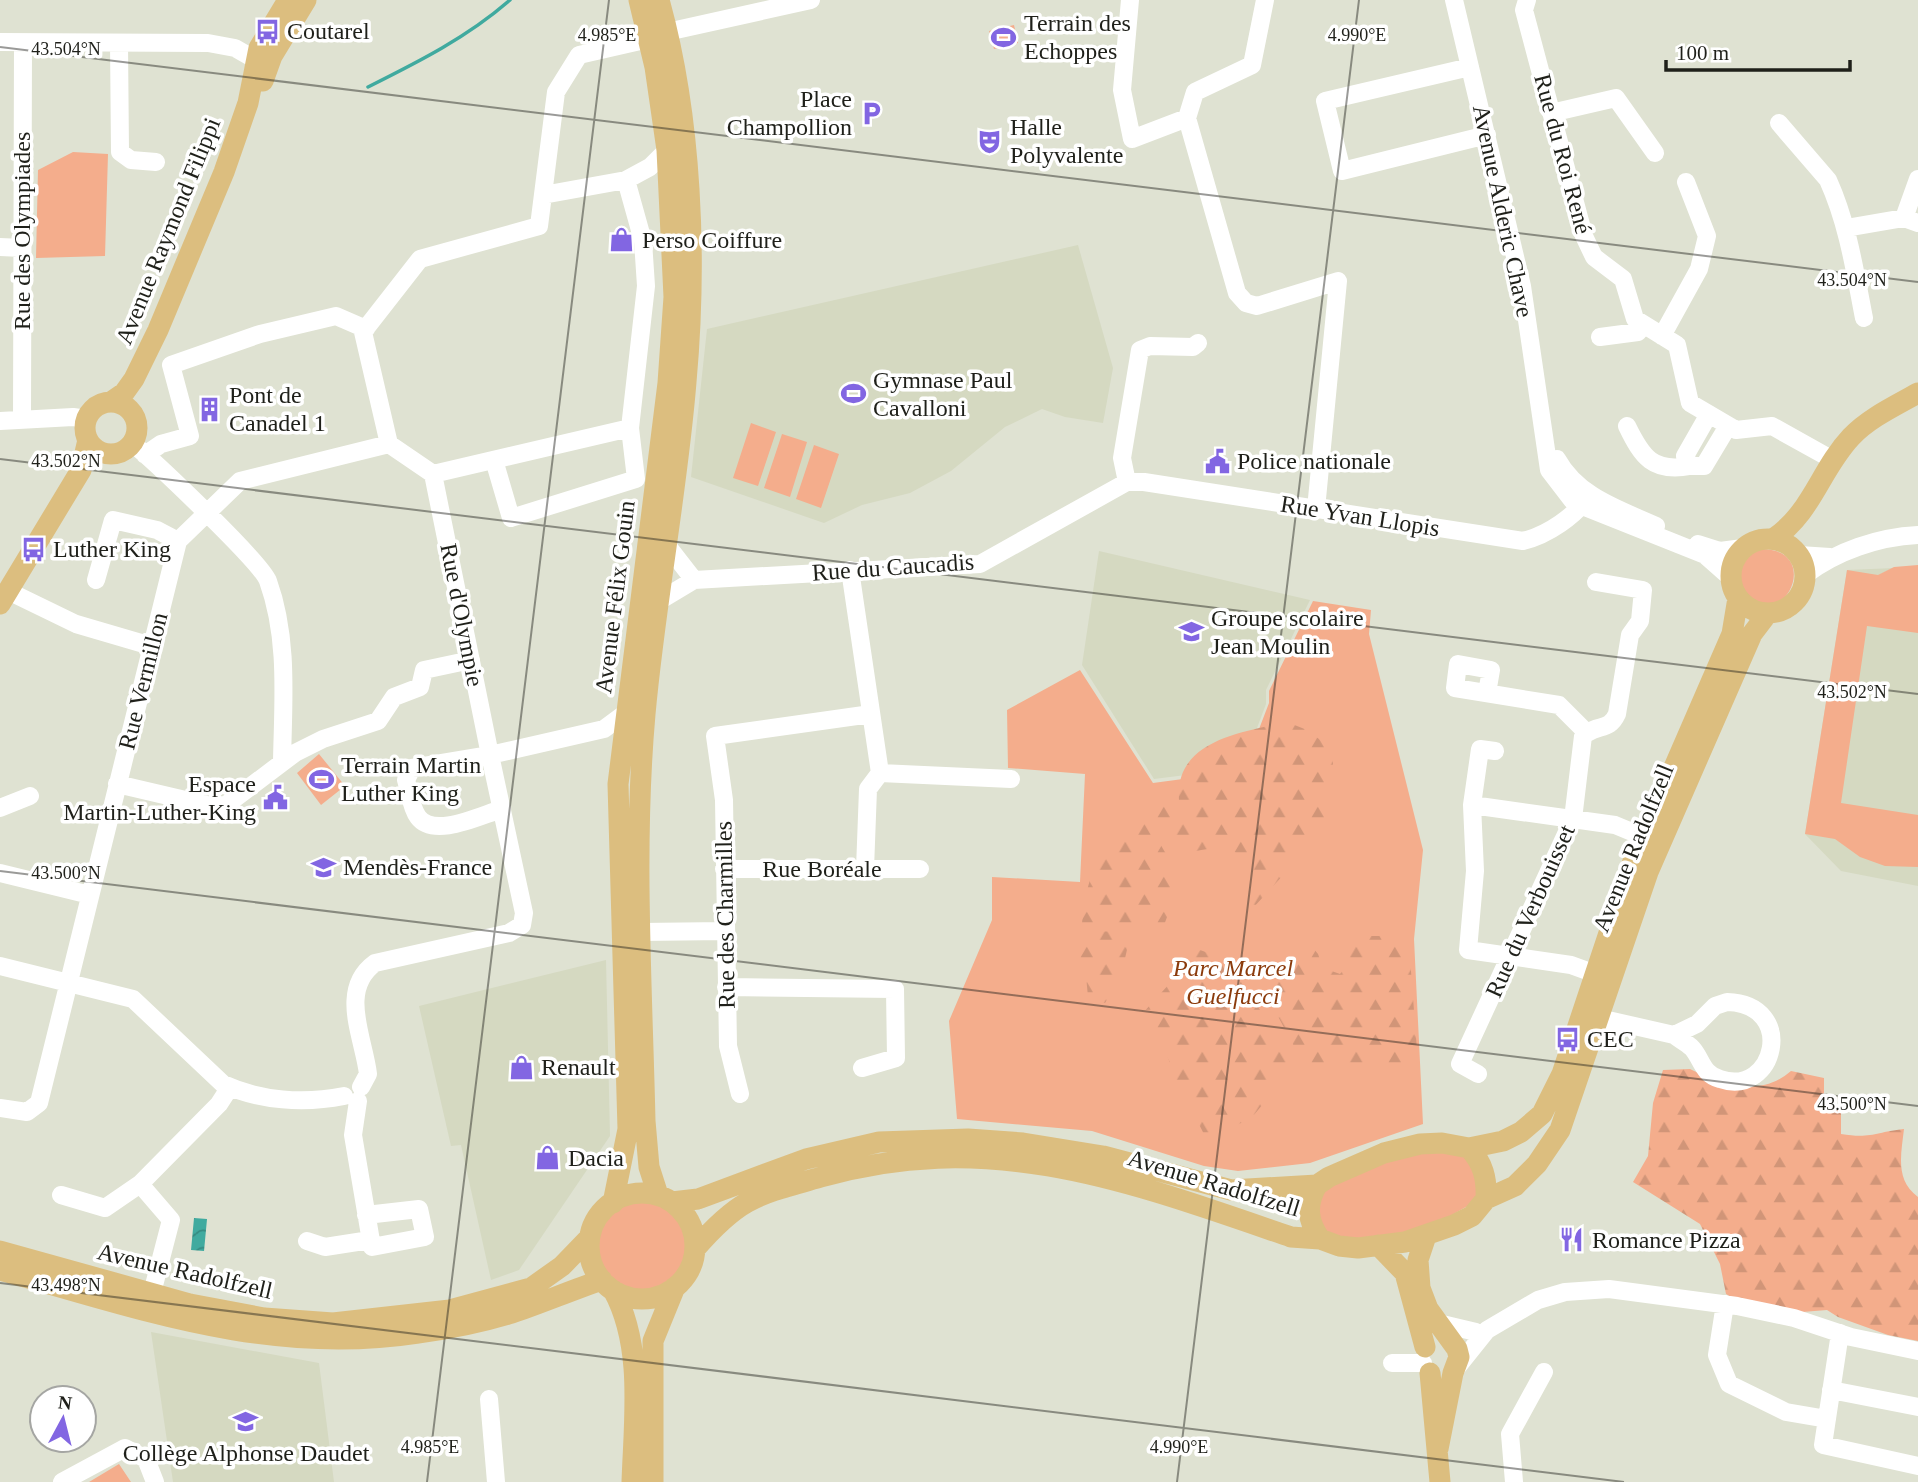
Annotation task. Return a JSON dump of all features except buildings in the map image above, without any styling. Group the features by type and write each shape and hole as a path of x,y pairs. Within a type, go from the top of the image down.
{"main road":[{"name":"Avenue Raymond Filippi","path":"111,402 124,393 134,379 193,250 248,103 256,60 267,31 288,0"},
{"name":"Avenue Raymond Filippi","path":"248,103 261,87 272,56 306,0"},
{"name":"Avenue Félix Gouin","path":"639,0 658,36 687,170 691,314 686,383 645,712 640,783 640,932 645,1121 649,1167 665,1198"},
{"name":"Avenue Félix Gouin","path":"613,1203 628,1129 618,809 622,748 668,383 674,297 658,36 659,0"},
{"name":"Avenue Raymond Filippi","path":"133,413 134,379"},
{"path":"1811,502 1800,560 1800,595 1792,604 1769,613 1748,607 1735,588 1733,563 1743,548 1762,539 1773,539 1787,529 1811,502 1833,460 1864,426 1918,393"},
{"path":"4,597 81,470 88,430 96,407 111,402 119,403 133,413 138,449 110,453 81,470"},
{"path":"88,430 94,447 110,453"},
{"path":"1773,539 1800,560"},
{"name":"Avenue Radolfzell","path":"665,1198 698,1199 806,1159 879,1142 968,1139 1023,1143 1091,1154 1231,1190 1317,1185 1329,1177 1396,1150 1442,1143 1469,1148 1503,1141 1521,1132 1542,1114 1562,1074 1593,973 1644,837 1732,634 1735,588"},
{"name":"Avenue Radolfzell","path":"695,1248 722,1218 744,1201 772,1190 851,1168 950,1156 1020,1160 1070,1168 1152,1191 1291,1237 1320,1239 1339,1246 1378,1245 1426,1236 1472,1216 1486,1199 1515,1186 1537,1164 1560,1130 1628,925 1662,840 1752,634 1769,613"},
{"path":"1469,1148 1480,1160 1487,1182 1486,1199"},
{"path":"1317,1185 1308,1210 1311,1227 1320,1239"},
{"path":"632,1482 634,1409 630,1328 608,1285 591,1260 590,1237 599,1215 613,1203 634,1194 665,1198 690,1222 695,1248 692,1263 675,1287 653,1341 653,1482"},
{"path":"1426,1236 1418,1260 1420,1288 1460,1357 1454,1372 1438,1449"},
{"name":"Avenue Radolfzell","path":"0,1251 152,1293 264,1318 332,1323 463,1307 531,1288 562,1266 590,1237"},
{"path":"1378,1245 1405,1273 1426,1361 1440,1482"},
{"name":"Avenue Radolfzell","path":"0,1270 189,1322 304,1341 352,1341 419,1333 510,1314 608,1285"},
{"path":"608,1285 644,1298 675,1287"},
{"path":"1426,1361 1435,1340 1447,1336"},
{"path":"1426,1361 1443,1377 1454,1372"}],"street":[{"path":"630,428 433,474 389,444 363,332 420,259 539,226 556,92 579,55 811,0"},
{"path":"1130,0 1122,90 1132,139 1187,118"},
{"path":"1265,0 1252,65 1195,92 1187,118 1237,293 1246,303 1257,306 1338,281 1316,509"},
{"name":"Avenue Alderic Chave","path":"1454,0 1522,286 1549,470 1572,500 1586,501 1707,548 1720,551 1743,548"},
{"name":"Rue du Roi René","path":"1527,0 1524,10 1584,236 1594,257 1623,279 1635,319 1643,324"},
{"path":"0,42 208,43 235,48 256,60"},
{"name":"Rue des Olympiades","path":"22,420 23,43"},
{"path":"119,43 120,152 131,160 156,162"},
{"path":"1470,67 1325,102 1342,171 1488,135"},
{"path":"1551,113 1616,98 1655,153"},
{"path":"1779,123 1828,180 1846,228 1864,318"},
{"path":"543,195 626,180 650,167 667,150"},
{"path":"1846,228 1911,221 1918,179"},
{"path":"626,180 643,241 646,285 630,428 636,479"},
{"path":"1662,336 1699,269 1707,236 1686,182"},
{"path":"0,247 22,248"},
{"path":"138,449 190,436 172,365 260,334 336,316 366,329"},
{"path":"1600,337 1638,332 1643,324 1677,345 1690,403 1736,430 1772,426 1833,460"},
{"path":"1122,486 1122,458 1140,350 1150,346 1193,347 1198,343"},
{"path":"1690,466 1685,456 1709,414"},
{"path":"0,421 73,417 88,430"},
{"path":"1627,426 1641,455 1669,470 1704,466 1728,426"},
{"path":"96,580 113,520 157,530 178,541 240,481 389,444"},
{"path":"138,449 207,514 267,578 284,666 282,762"},
{"path":"494,460 511,518 636,479 655,490"},
{"name":"Rue d'Olympie","path":"354,1095 368,1074 353,1002 368,969 374,963 509,933 522,925 524,913 433,474"},
{"name":"Rue Yvan Llopis","path":"1122,486 1144,482 1523,541 1540,537 1586,501"},
{"name":"Rue du Caucadis","path":"659,601 694,580 980,564 1122,486"},
{"name":"Avenue Alderic Chave","path":"1586,501 1705,555 1735,588"},
{"path":"1800,560 1830,557 1899,536 1918,535"},
{"name":"Rue Vermillon","path":"0,1108 27,1112 39,1103 178,541"},
{"path":"666,544 694,580"},
{"path":"849,570 880,773 868,789 865,869"},
{"path":"1487,693 1559,705 1587,733 1613,724 1617,715 1630,635 1640,621 1643,590 1596,582"},
{"path":"4,597 76,624 151,646"},
{"path":"117,784 211,806 226,805 282,762 323,739 378,721 394,697 420,687 424,670 471,660"},
{"path":"502,809 445,826 430,826 418,817 406,780 412,768 490,755 590,733 604,729 627,712"},
{"name":"Rue des Charmilles","path":"740,1094 728,1045 724,800 715,736 871,714"},
{"path":"590,733 622,748"},
{"name":"Rue du Verbouisset","path":"1478,1074 1460,1064 1573,819 1583,736 1587,733"},
{"path":"1495,751 1480,749 1472,805 1475,871 1468,950 1571,965 1593,973"},
{"path":"880,773 1011,779"},
{"path":"0,808 30,796"},
{"path":"1472,805 1615,825 1644,837"},
{"name":"Rue Boréale","path":"724,869 920,869"},
{"path":"0,873 90,895"},
{"path":"640,932 725,931"},
{"path":"0,966 133,999 230,1087 308,1102 354,1095 353,1135 370,1240 372,1247 425,1237 418,1209 366,1215"},
{"path":"726,987 895,989 896,1058 862,1068"},
{"path":"1599,1018 1674,1035 1693,1049 1707,1072 1732,1082 1745,1080 1758,1073 1772,1051 1769,1026 1762,1015 1740,1003 1715,1006 1697,1024 1674,1035"},
{"path":"61,1195 105,1208 141,1184 219,1104 230,1087"},
{"path":"141,1184 170,1220 152,1293"},
{"path":"307,1241 325,1247 370,1240"},
{"path":"1447,1336 1482,1331 1538,1300 1565,1292 1621,1289 1725,1304 1794,1318 1840,1333 1918,1351"},
{"path":"1725,1304 1717,1355 1729,1384 1786,1412 1827,1419"},
{"path":"1454,1372 1482,1331"},
{"path":"1840,1333 1823,1445 1918,1466"},
{"path":"1392,1363 1426,1361"},
{"path":"1514,1482 1510,1434 1544,1372"},
{"path":"1831,1390 1918,1407"},
{"path":"489,1399 496,1482"},
{"path":"62,1482 125,1448 146,1459 155,1482"}],"shaded area":[{"path":"1078,245 1113,368 1103,423 1065,417 1042,409 1005,427 951,471 910,493 862,505 824,523 691,477 707,329"},
{"name":"Groupe scolaire Jean Moulin","path":"1099,551 1310,600 1266,690 1266,704 1242,768 1154,779 1082,665"},
{"path":"1918,567 1918,886 1841,871 1805,834 1847,570"},
{"path":"606,960 610,1136 519,1270 491,1280 461,1145 451,1146 419,1006"},
{"name":"Collège Alphonse Daudet","path":"151,1332 319,1363 334,1482 173,1482"}],"green space":[{"name":"Terrain des Echoppes","path":"1014,25 1018,43 994,49 989,31"},
{"path":"73,152 108,154 105,256 36,258 38,170"},
{"path":"751,423 776,432 758,486 733,478"},
{"path":"782,434 807,442 790,497 764,488"},
{"path":"814,445 839,454 821,508 796,499"},
{"path":"1761,549 1780,553 1790,562 1794,574 1792,586 1784,597 1774,604 1761,605 1747,596 1739,582 1740,569 1744,562"},
{"path":"1918,565 1918,633 1867,626 1841,803 1918,815 1918,867 1885,866 1860,857 1835,839 1805,834 1847,570 1878,575 1894,567"},
{"name":"Parc Marcel Guelfucci","path":"1313,601 1371,610 1369,634 1423,850 1414,939 1423,1124 1310,1163 1238,1171 1204,1166 1092,1131 957,1119 949,1021 992,920 992,877 1080,882 1085,774 1008,768 1007,710 1080,670 1153,783 1243,771 1269,703 1269,691"},
{"path":"1287,722 1307,730 1327,745 1333,762 1328,826 1253,908 1248,902 1251,895 1243,857 1235,852 1219,849 1176,856 1152,813 1156,805 1179,800 1180,780 1188,764 1199,752 1232,735"},
{"name":"Terrain Martin Luther King","path":"319,754 345,786 321,805 297,773"},
{"path":"1142,813 1186,888 1172,904 1164,925 1082,923 1088,888 1098,861 1115,838"},
{"path":"1082,931 1131,932 1121,976 1105,1003 1088,997 1085,965 1080,957"},
{"path":"1354,936 1386,936 1409,945 1418,1063 1310,1063 1297,1052 1264,990 1286,971 1297,942 1309,943 1318,954 1323,968 1340,974 1348,964"},
{"path":"1200,950 1214,955 1226,953 1294,1067 1253,1116 1208,1142 1177,1081 1163,1045 1132,1025"},
{"path":"1690,1069 1715,1080 1741,1086 1767,1084 1791,1071 1824,1078 1824,1102 1841,1107 1841,1134 1867,1135 1904,1129 1901,1166 1906,1183 1918,1197 1918,1341 1888,1335 1838,1317 1827,1310 1790,1313 1754,1310 1726,1294 1720,1264 1700,1224 1633,1182 1648,1156 1653,1103 1663,1070"},
{"path":"1419,1151 1457,1153 1473,1161 1482,1198 1425,1230 1341,1240 1318,1228 1316,1198 1327,1189 1365,1170"},
{"path":"643,1201 660,1204 675,1214 685,1229 688,1246 685,1263 675,1278 660,1288 643,1291 626,1288 611,1278 601,1263 598,1246 601,1229 611,1214 626,1204"},
{"path":"119,1464 131,1482 89,1482"}],"water":[{"path":"194,1218 207,1219 204,1251 191,1250"}],"waterway":[{"path":"368,87 460,37 510,0"}],"place":[{"name":"Coutarel","path":"267,31"},
{"name":"Terrain des Echoppes","path":"1004,37"},
{"name":"Place Champollion","path":"872,113"},
{"name":"Halle Polyvalente","path":"990,141"},
{"name":"Perso Coiffure","path":"622,240"},
{"name":"Gymnase Paul Cavalloni","path":"853,394"},
{"name":"Pont de Canadel 1","path":"209,409"},
{"name":"Police nationale","path":"1217,461"},
{"name":"Luther King","path":"33,549"},
{"name":"Groupe scolaire Jean Moulin","path":"1191,632"},
{"name":"Terrain Martin Luther King","path":"321,779"},
{"name":"Espace Martin-Luther-King","path":"276,798"},
{"name":"Mendès-France","path":"323,867"},
{"name":"CEC","path":"1567,1039"},
{"name":"Renault","path":"521,1067"},
{"name":"Dacia","path":"548,1158"},
{"name":"Romance Pizza","path":"1572,1240"},
{"name":"Collège Alphonse Daudet","path":"246,1422"}]}
